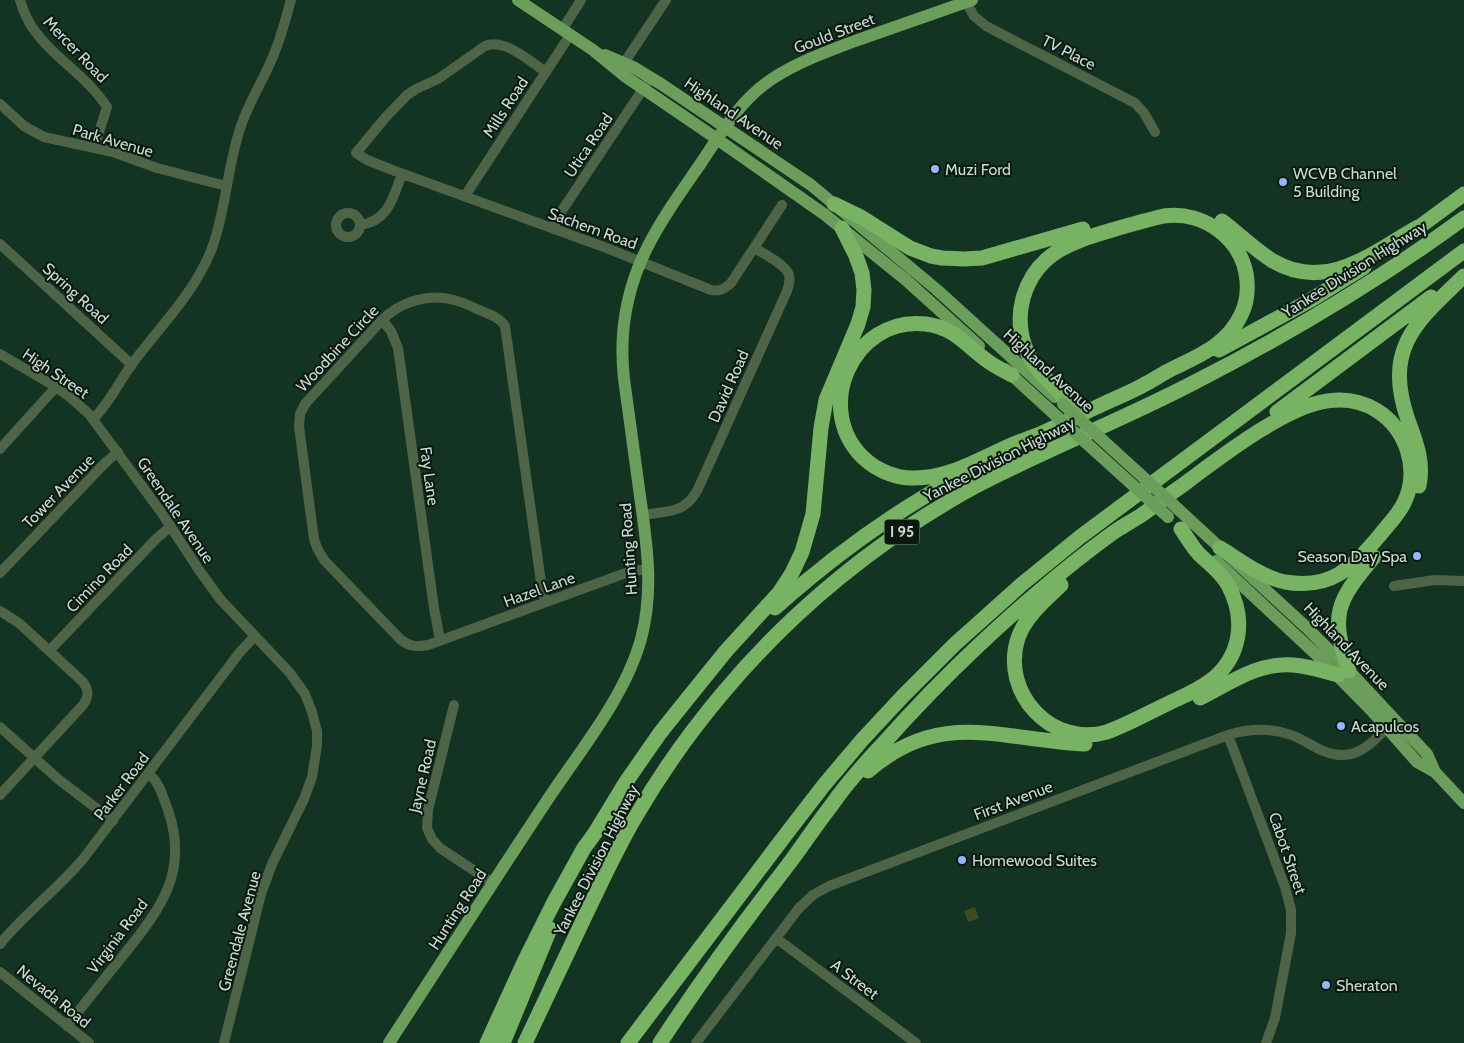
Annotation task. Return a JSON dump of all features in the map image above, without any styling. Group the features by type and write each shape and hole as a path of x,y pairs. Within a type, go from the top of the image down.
{"highway":[{"path":"1147,383 1166,377 1202,360 1302,305 1369,264 1464,194"},
{"path":"834,204 861,217 910,248 931,256 959,260 988,256 1153,209 1172,206 1190,207 1212,214 1272,260 1292,269 1306,272 1326,272 1357,263 1418,227"},
{"path":"1012,375 988,362 962,339 945,329 923,324 897,326 880,333 871,340 861,349 851,364 844,379 840,396 844,426 853,444 867,461 883,471 909,478 928,477 952,471 1040,434 1147,383 1205,353 1220,343 1234,328 1244,308 1248,283 1240,255 1228,238 1206,222 1196,218 1178,215 1164,216 1081,239 1067,245 1055,252 1036,271 1028,285 1021,306 1020,321 1025,348 1040,373 1061,394 1060,406 1075,416"},
{"name":"Yankee Division Highway","path":"525,1043 614,856 660,778 703,717 737,676 768,643 818,597 883,545 951,500 1018,466 1180,390 1272,341 1369,283 1464,218"},
{"path":"503,1043 558,912 596,833 626,782 656,739 726,651 783,587 799,559 810,530 815,505 821,428 825,406 833,381 858,324 864,302 861,267 842,228"},
{"path":"628,1043 787,833 844,762 903,696 972,628 1034,574 1092,528 1464,251"},
{"path":"1181,529 1198,552 1221,576 1230,590 1236,605 1239,618 1239,632 1234,649 1227,662 1217,675 1203,686 1103,733 1089,735 1074,734 1060,730 1044,720 1025,700 1016,677 1014,658 1019,636 1027,621 1057,589 1142,515 1258,426 1464,275"},
{"path":"660,1043 738,930 818,825 856,783 877,764 904,746 927,737 946,733 971,732 1075,743 1098,743 1125,735 1259,668 1275,665 1295,665 1343,673 1338,629 1342,601 1356,578 1407,517 1414,503 1420,482 1421,467 1419,453 1400,390 1403,354 1410,334 1422,318 1464,275"},
{"path":"1220,548 1260,572 1280,581 1310,583 1332,578 1356,563 1393,520 1404,503 1410,483 1410,458 1398,432 1383,415 1357,402 1334,400 1309,405 1281,418 1237,444"},
{"path":"708,674 785,600 857,541 936,490 1040,434"},
{"path":"818,825 830,806 867,762 958,665 1056,578 1118,530 1142,515"},
{"path":"487,1043 553,904 584,848 596,833"},
{"path":"642,1043 667,992"}],"main road":[{"name":"Highland Avenue","path":"518,0 593,50 626,78 717,139 842,228 923,295 1012,375 1060,406"},
{"name":"Gould Street","path":"726,127 744,102 756,91 792,67 821,54 969,1"},
{"name":"Highland Avenue","path":"593,50 624,63 651,78 792,172 834,204 936,289 1173,513 1220,548 1296,617 1343,673 1391,723 1427,754 1436,772 1463,800"},
{"name":"Hunting Road","path":"389,1043 608,710 624,683 637,652 648,603 649,569 625,388 622,346 626,311 631,288 640,262 658,228 726,127"},
{"name":"Highland Avenue","path":"1075,416 1173,513 1181,529 1284,623 1343,673"}],"street":[{"name":"Mercer Road","path":"20,0 29,22 44,42 92,87 108,107 94,148"},
{"path":"93,420 132,365 193,287 212,248 236,140 248,106 271,61 291,0"},
{"name":"Mills Road","path":"465,196 546,72 581,0"},
{"path":"624,63 666,0"},
{"name":"TV Place","path":"969,1 974,16 986,26 1135,103 1144,113 1155,132"},
{"name":"Sachem Road","path":"546,72 502,45 493,44 485,46 438,79 407,95 384,118 356,153 367,160 402,174 604,247 717,291 726,288 731,283 782,205"},
{"name":"Utica Road","path":"553,229 559,216 651,78"},
{"name":"Park Avenue","path":"0,104 24,126 44,137 113,152 157,168 226,186"},
{"path":"360,225 372,222 387,210 402,174"},
{"name":"Spring Road","path":"0,244 132,365"},
{"name":"David Road","path":"643,515 678,509 687,505 693,498 787,290 788,272 754,248"},
{"name":"Woodbine Circle","path":"440,640 418,647 411,646 402,640 324,560 314,539 299,427 300,414 306,404 382,320 391,312 417,300 435,298 460,302 495,316 503,323 506,329 540,582 545,602"},
{"name":"Fay Lane","path":"382,320 391,331 397,344 440,640"},
{"name":"High Street","path":"0,354 56,387 77,403 93,420"},
{"path":"0,449 56,387"},
{"name":"Greendale Avenue","path":"93,420 171,526 220,599 290,673 305,694 317,731 314,770 307,792 272,864 261,894 224,1043"},
{"name":"Tower Avenue","path":"0,574 105,463 118,452"},
{"name":"Cimino Road","path":"49,651 156,539 171,526"},
{"name":"Hazel Lane","path":"440,640 629,572 649,569"},
{"path":"1394,586 1434,580 1464,581"},
{"path":"0,611 19,623 83,682 88,693 83,705 0,795"},
{"name":"Parker Road","path":"0,944 22,918 77,866 149,774 240,652 255,636"},
{"name":"Jayne Road","path":"454,705 428,810 427,828 432,839 440,848 493,883"},
{"name":"First Avenue","path":"696,1043 803,904 817,892 829,886 1228,735 1254,730 1273,730 1293,736 1326,752 1348,755 1365,748 1391,723"},
{"path":"0,727 34,759 113,821"},
{"name":"Cabot Street","path":"1228,735 1285,887 1291,910 1290,941 1276,1018 1266,1043"},
{"name":"Virginia Road","path":"67,1026 152,918 172,878 176,851 172,825 159,786 149,774"},
{"name":"A Street","path":"776,938 916,1043"},
{"name":"Nevada Road","path":"0,972 89,1043"}],"green space":[{"path":"975,907 979,918 968,922 964,911"}],"place":[{"name":"Muzi Ford","path":"935,169"},
{"name":"WCVB Channel 5 Building","path":"1283,182"},
{"name":"Season Day Spa","path":"1417,556"},
{"name":"Acapulcos","path":"1341,726"},
{"name":"Homewood Suites","path":"962,860"},
{"name":"Sheraton","path":"1326,985"}]}
